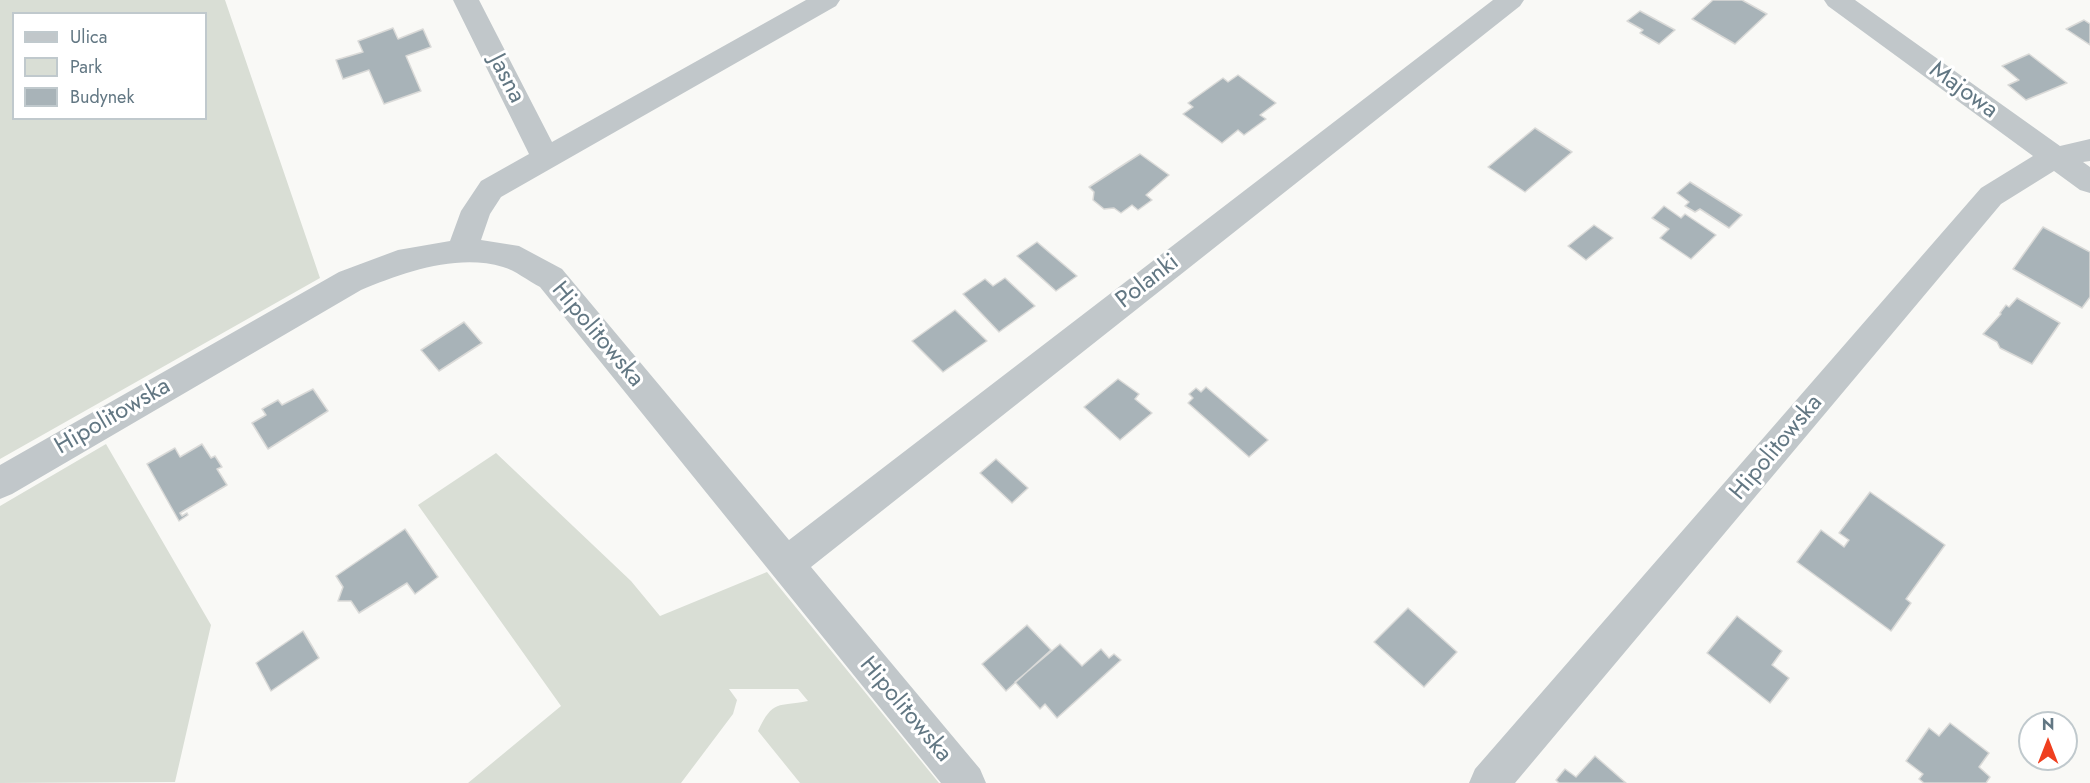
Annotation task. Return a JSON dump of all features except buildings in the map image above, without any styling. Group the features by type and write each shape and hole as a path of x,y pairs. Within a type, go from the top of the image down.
{"street":[{"name":"Jasna","path":"466,0 546,159"},
{"path":"464,251 468,226 477,207 491,189 827,0"},
{"name":"Polanki","path":"785,565 1511,0"},
{"name":"Majowa","path":"1837,0 2090,182"},
{"name":"Hipolitowska","path":"1489,783 1991,196 2022,174 2055,157 2090,150"},
{"name":"Hipolitowska","path":"0,483 350,281 398,262 464,251 508,255 551,278 966,783"}],"green space":[{"path":"0,0 225,0 320,278 0,459"},
{"path":"106,444 211,625 175,782 0,783 0,506"},
{"path":"496,453 631,581 660,616 767,572 939,783 800,783 758,731 768,714 777,706 808,701 798,689 729,689 737,700 733,714 681,783 468,783 561,706 418,505"}]}
